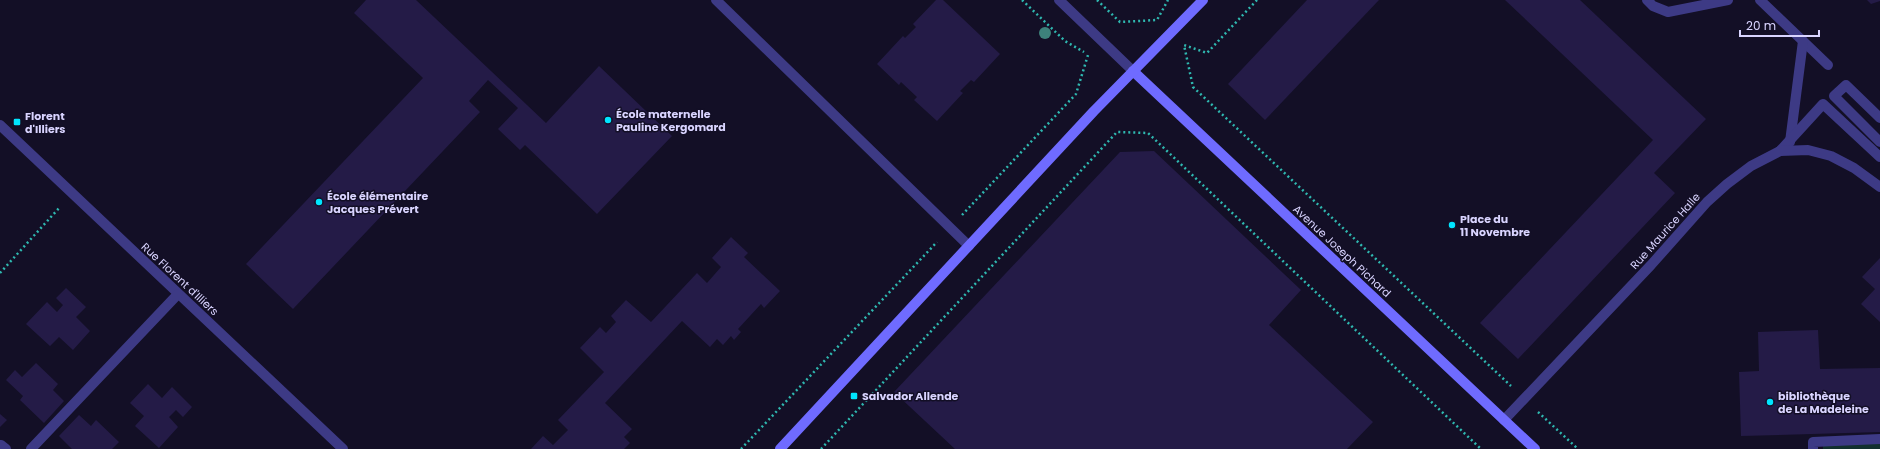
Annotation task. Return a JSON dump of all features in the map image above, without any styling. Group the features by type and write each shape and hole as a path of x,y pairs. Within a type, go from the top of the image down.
{"street":[{"path":"716,0 969,246"},
{"path":"1058,0 1133,71"},
{"path":"780,449 1133,71 1203,0"},
{"path":"1647,0 1653,6 1668,12 1728,0"},
{"path":"1760,0 1828,65"},
{"path":"1790,142 1803,41"},
{"name":"Avenue Joseph Pichard","path":"1133,71 1535,449"},
{"path":"1880,118 1846,85 1834,96 1880,142"},
{"path":"1780,151 1790,142 1823,104 1880,158"},
{"name":"Rue Florent d'Illiers","path":"0,125 343,449"},
{"name":"Rue Maurice Halle","path":"1504,420 1651,265 1707,202 1727,184 1751,166 1780,151 1808,150 1831,156 1854,168 1880,187"},
{"path":"31,449 178,294"},
{"path":"1813,445 1880,439"}],"path":[{"path":"741,449 1076,94 1088,55 1066,41 1022,0"},
{"path":"1097,0 1120,22 1157,20 1168,0"},
{"path":"1257,0 1207,53 1184,45 1193,87 1578,449"},
{"path":"821,449 1117,132 1148,133 1481,449"},
{"path":"0,273 72,193"}],"green space":[{"path":"1823,443 1880,443 1880,449 1823,449"}],"building":[{"path":"366,0 416,0 546,123 599,66 672,136 597,214 525,145 520,150 498,129 518,108 488,80 469,101 480,112 293,309 246,264 423,78 354,13"},
{"path":"936,0 943,0 1000,54 974,82 971,80 960,91 963,93 937,121 914,100 917,97 901,82 899,85 877,64 903,36 905,38 916,27 913,24"},
{"path":"1307,0 1379,0 1265,120 1228,84"},
{"path":"1505,0 1580,0 1706,119 1654,173 1675,193 1518,359 1480,323 1653,140"},
{"path":"1867,0 1880,0 1880,1 1871,4"},
{"path":"1154,151 1301,290 1269,325 1373,422 1347,449 955,449 894,392 1120,152"},
{"path":"731,237 748,253 744,257 780,291 764,308 761,304 738,329 741,332 734,340 731,336 723,345 717,339 710,347 682,321 605,403 632,429 624,437 630,443 624,449 531,449 543,436 553,445 568,430 558,420 604,372 580,348 600,327 606,333 616,322 611,316 626,300 651,322 697,273 707,283 721,267 712,258"},
{"path":"1880,258 1880,322 1861,304 1875,289 1862,277"},
{"path":"66,288 86,307 76,317 90,331 73,350 59,337 50,346 26,324 47,302 57,312 63,305 56,298"},
{"path":"1818,330 1820,369 1880,368 1880,432 1741,436 1739,372 1759,371 1758,332"},
{"path":"36,363 58,384 53,390 64,401 44,423 20,400 23,396 6,380 15,370 22,377"},
{"path":"148,384 162,398 172,387 192,407 183,417 176,410 169,417 178,427 159,448 135,426 144,416 130,403"},
{"path":"0,414 7,420 0,427"},
{"path":"79,415 91,426 96,420 119,442 112,449 72,449 59,436"}],"place":[{"name":"École maternelle Pauline Kergomard","path":"608,120"},
{"name":"Florent d'Illiers","path":"17,122"},
{"name":"École élémentaire Jacques Prévert","path":"319,202"},
{"name":"Place du 11 Novembre","path":"1452,225"},
{"name":"Salvador Allende","path":"854,396"},
{"name":"bibliothèque de La Madeleine","path":"1770,402"}]}
